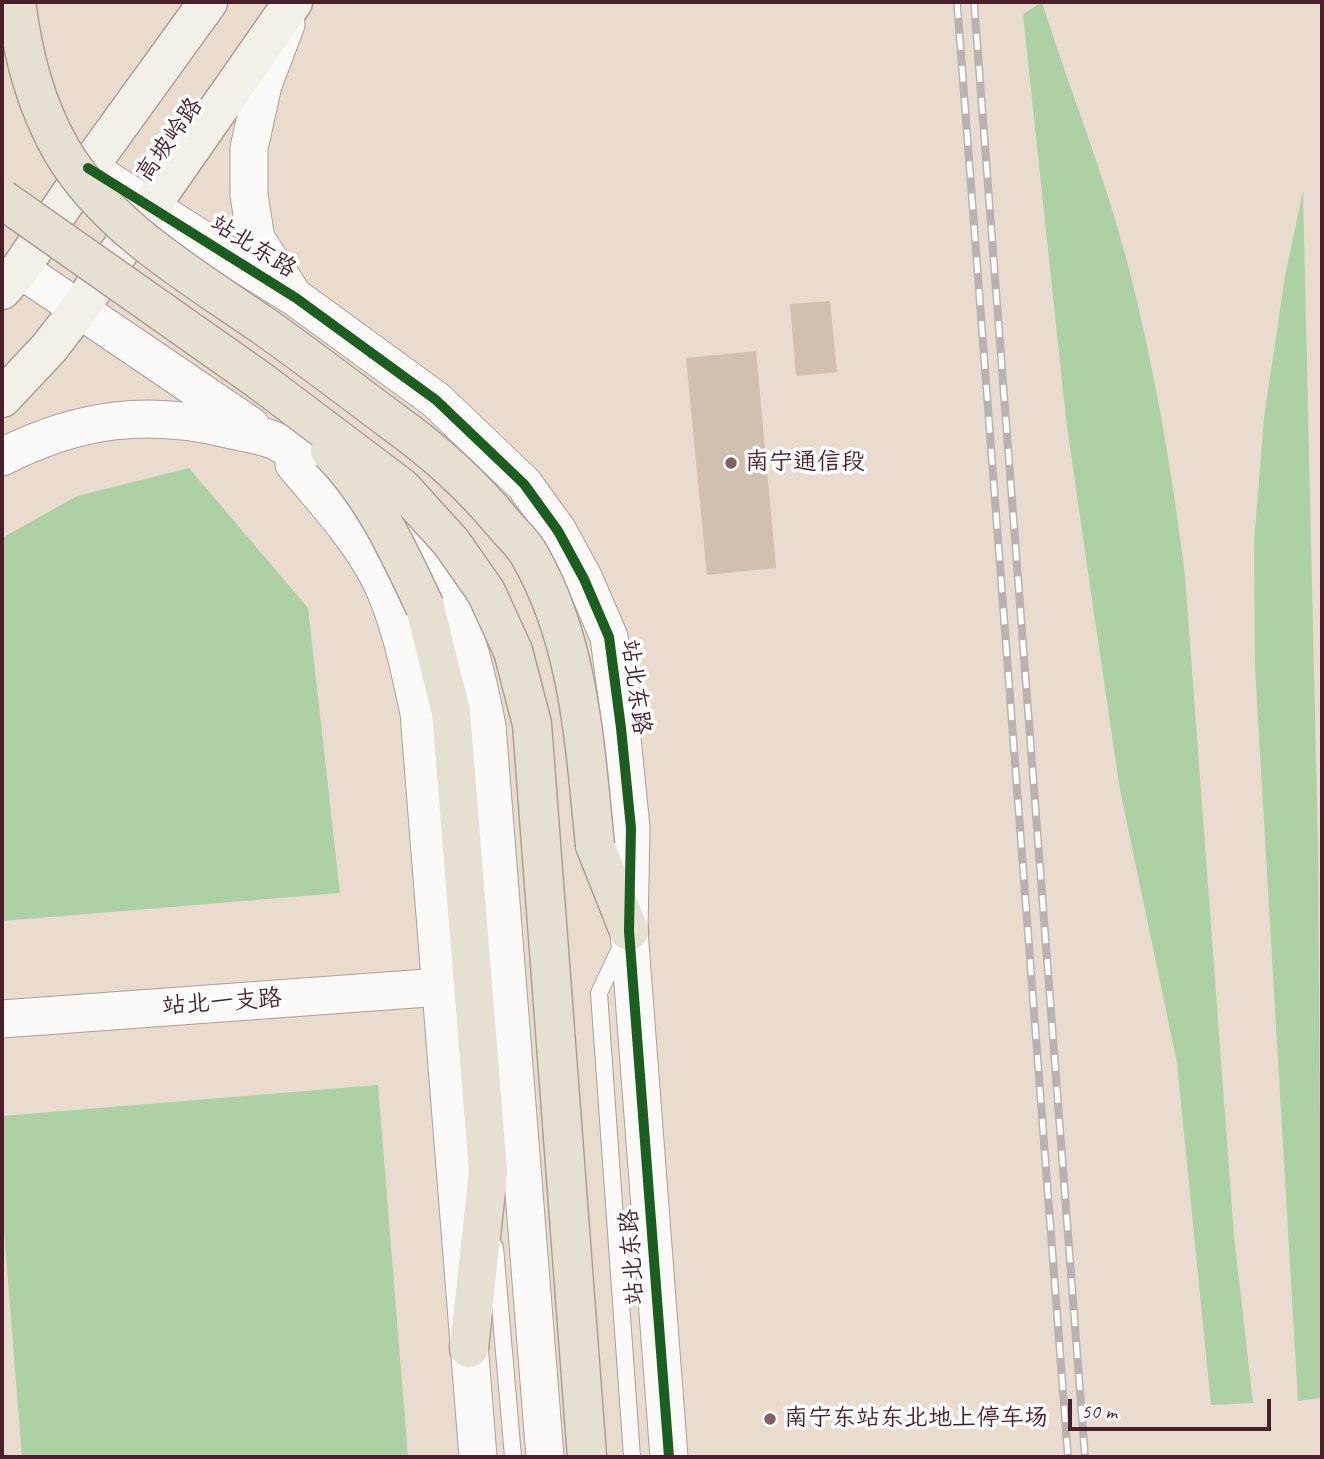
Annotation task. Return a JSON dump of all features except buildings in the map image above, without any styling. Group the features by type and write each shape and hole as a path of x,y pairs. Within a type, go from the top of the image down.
{"highway":[{"path":"16,2 22,45 38,104 63,153 104,204 161,256 263,326 440,456 475,489 530,555 554,609 580,698 595,845 629,931"},
{"path":"2,199 259,380 402,488 451,542 486,592 513,650 532,724 587,1457"},
{"path":"259,380 351,472 395,544 425,607 450,712 488,1171 469,1348"}],"main road":[{"name":"高坡岭路","path":"11,279 88,167 208,2"},
{"name":"高坡岭路","path":"2,398 49,348 79,309 294,2"}],"street":[{"path":"294,2 263,85 249,148 249,195 256,239 296,298"},
{"name":"站北东路","path":"88,167 296,298 436,400 524,484 558,531 584,579 609,637 631,828 629,931 669,1457"},
{"path":"11,279 79,309 272,440 348,486 401,523 433,565 453,604 474,659 487,726 545,1457"},
{"path":"272,440 348,336"},
{"path":"2,457 42,436 91,423 139,418 189,419 272,440 356,540 379,578 401,634 419,713 478,1457"},
{"name":"站北一支路","path":"2,1019 441,987"}],"lane":[{"path":"629,931 599,993 632,1457"},
{"path":"488,1171 513,1457"}],"green space":[{"path":"1042,2 1108,196 1127,261 1154,378 1174,496 1185,576 1234,1236 1253,1403 1211,1405 1177,1063 1120,790 1066,419 1023,14"},
{"path":"1303,191 1318,847 1322,1398 1298,1401 1255,668 1254,543 1264,418 1285,276"},
{"path":"189,468 308,608 340,893 2,921 2,538 77,496"},
{"path":"378,1085 408,1457 22,1457 2,1206 2,1116"}],"railway":[{"path":"957,2 1068,1457"},
{"path":"974,2 1085,1457"}],"cycle path":[{"path":"88,168 296,298 436,400 524,484 558,531 584,579 609,637 631,828 629,931 669,1457"}],"place":[{"name":"南宁通信段","path":"731,463"},
{"name":"南宁东站东北地上停车场","path":"770,1419"}]}
